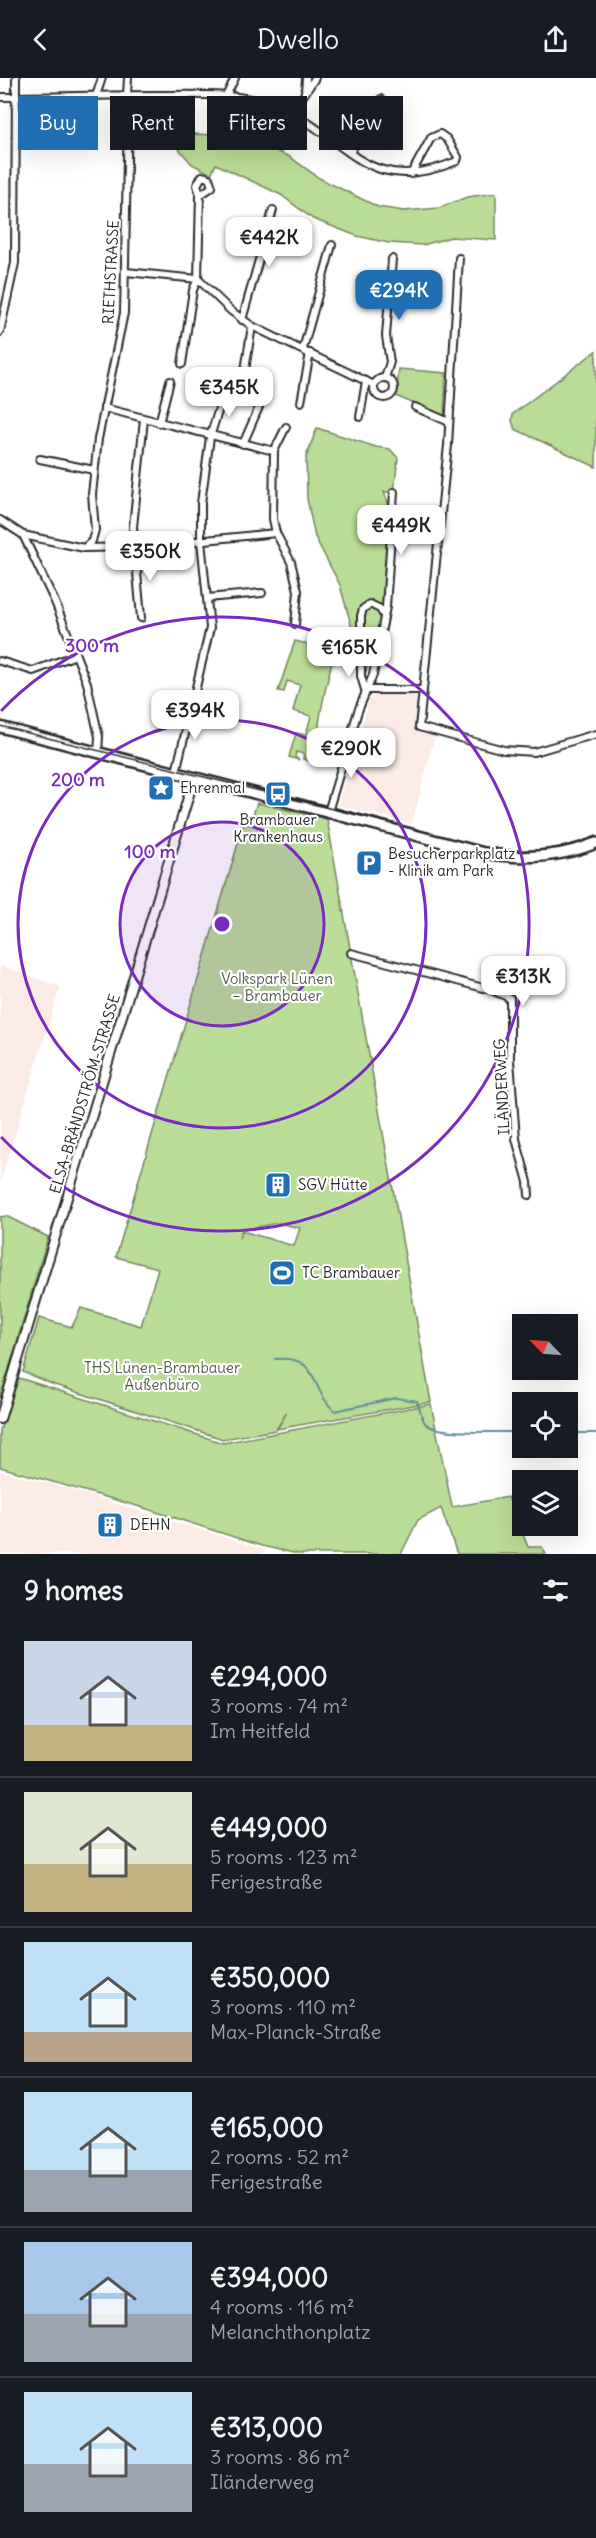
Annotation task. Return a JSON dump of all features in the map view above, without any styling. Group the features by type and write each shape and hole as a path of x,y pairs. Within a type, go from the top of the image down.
{"main road":[{"path":"0,727 503,856 543,857 575,851 596,843"}],"street":[{"path":"0,332 15,263 16,78"},
{"path":"102,78 96,96 226,96 235,78"},
{"path":"127,95 128,78"},
{"path":"304,96 306,78"},
{"path":"304,96 315,78"},
{"path":"0,98 17,97"},
{"path":"307,125 370,167 396,174 411,174 430,172 457,161 458,157 444,136 440,134 431,138 411,174"},
{"name":"RIETHSTRASSE","path":"84,548 92,541 95,530 92,494 94,470 104,408 124,313 127,150"},
{"path":"183,364 193,290 198,279 200,195"},
{"path":"242,320 273,210"},
{"path":"303,349 332,245"},
{"path":"459,258 449,422 419,727 504,750 534,752 596,734"},
{"path":"385,378 390,362 386,336 392,259"},
{"path":"126,272 198,279 242,320 374,385 379,396 389,396 393,386 385,378"},
{"path":"243,383 252,326"},
{"path":"302,402 310,353"},
{"path":"374,385 380,378 385,378"},
{"path":"159,423 170,381"},
{"path":"360,417 366,381"},
{"path":"176,772 210,628 201,541 203,476 210,436 224,392"},
{"path":"243,444 259,406"},
{"path":"415,407 449,422"},
{"path":"104,408 274,451"},
{"path":"141,618 133,527 144,419"},
{"path":"286,427 274,451 272,484 276,533 291,562 298,591 295,624"},
{"path":"40,459 94,470"},
{"path":"328,812 365,690 373,675 384,616 394,492"},
{"path":"0,520 23,535 84,548 135,547 276,533"},
{"path":"23,535 87,683 96,721 98,752"},
{"path":"207,598 262,593"},
{"path":"365,690 362,684 360,657 360,625 363,609 370,604 376,606 384,616"},
{"path":"0,661 33,671 76,655"},
{"path":"365,690 423,690"},
{"path":"191,705 227,713"},
{"name":"ELSA-BRÄNDSTRÖM-STRASSE","path":"0,1419 194,778"},
{"name":"ILÄNDERWEG","path":"351,953 491,990 510,998 510,1060 516,1138 528,1182 529,1195"}],"shaded area":[{"path":"374,695 412,695 418,703 416,730 435,735 412,824 338,805 369,700"},
{"path":"0,965 60,987 0,1183"},
{"path":"0,1471 69,1489 265,1550 261,1554 0,1554"}],"green space":[{"path":"195,134 207,135 207,150 273,150 290,157 319,178 378,207 404,211 439,208 467,197 496,193 496,240 451,237 423,245 389,243 357,236 313,219 281,195 216,164 211,174 192,164 180,150 195,150"},
{"path":"596,351 596,467 515,429 512,421 513,414"},
{"path":"399,369 446,373 444,417 396,396"},
{"path":"317,428 376,447 390,449 398,458 394,492 384,492 391,511 384,607 365,675 340,585 315,537 307,499 306,457"},
{"path":"295,641 335,651 322,706 319,731 317,738 314,737 309,761 303,759 304,754 296,752 295,757 299,760 289,757 296,733 306,735 311,716 293,711 300,685 287,681 284,692 278,691"},
{"path":"257,803 327,819 431,1402 277,1429 287,1412 276,1430 223,1439 52,1384 23,1372 39,1318 72,1327 81,1308 141,1326 158,1268 116,1257 244,823 250,824","holes":["278,1223 300,1228 294,1246 242,1231 239,1238 242,1230"]},
{"path":"6,1216 48,1237 0,1399 0,1217"},
{"path":"19,1378 223,1443 431,1404 452,1507 508,1497 512,1507 512,1536 524,1536 528,1547 542,1547 546,1554 457,1554 441,1508 418,1520 401,1554 298,1554 262,1546 144,1508 0,1467 0,1430"}],"waterway":[{"path":"275,1359 290,1359 308,1368 321,1393 335,1411 396,1398 417,1401 425,1423 442,1430 512,1432"},
{"path":"578,1433 596,1433"}],"tram line":[{"path":"0,726 485,847 541,850 569,845 596,836"}],"place":[{"name":"Ehrenmal","path":"161,788"},
{"name":"Brambauer Krankenhaus","path":"278,794"},
{"name":"Besucherparkplatz - Klinik am Park","path":"369,863"},
{"name":"SGV Hütte","path":"278,1185"},
{"name":"TC Brambauer","path":"282,1273"},
{"name":"DEHN","path":"110,1525"}],"park label":[{"name":"Volkspark Lünen – Brambauer","path":"277,988"},
{"name":"THS Lünen-Brambauer Außenbüro","path":"162,1376"}]}
